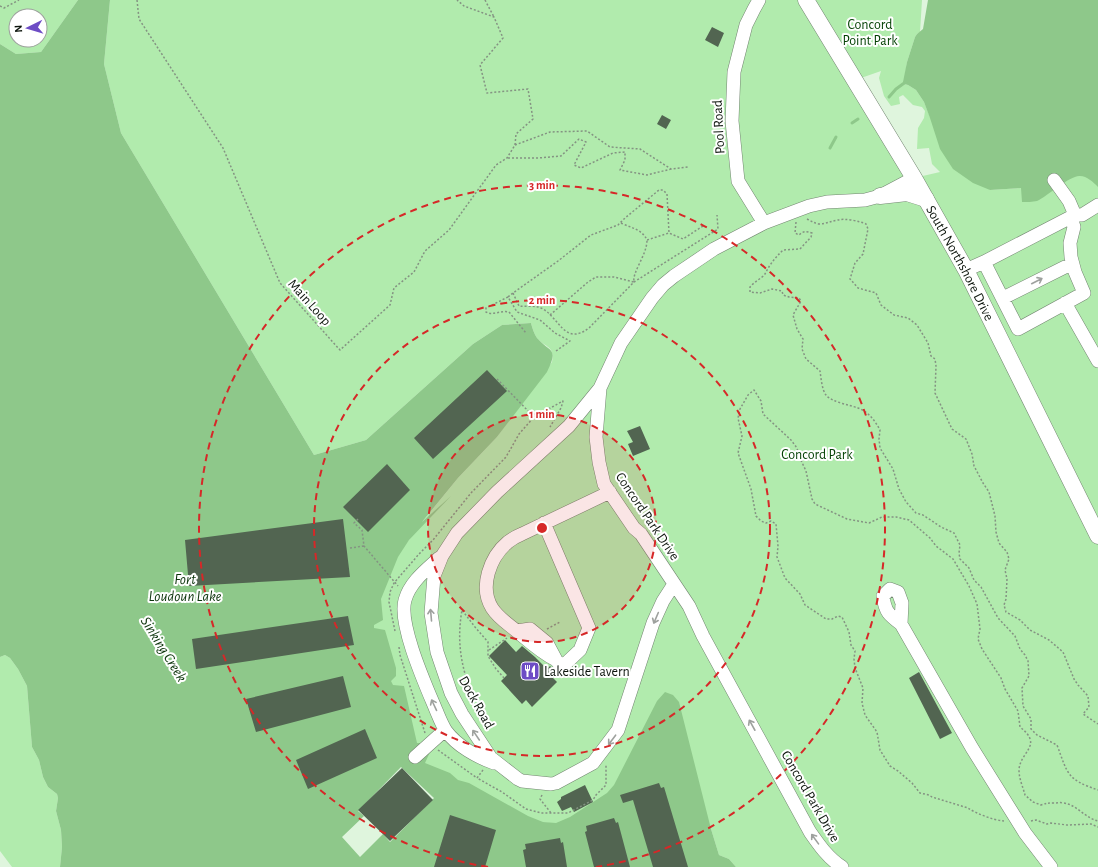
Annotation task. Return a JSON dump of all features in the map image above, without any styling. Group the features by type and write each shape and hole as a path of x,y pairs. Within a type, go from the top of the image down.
{"main road":[{"name":"South Northshore Drive","path":"806,0 914,178 966,270 1098,536"},
{"path":"880,196 907,193 926,199"}],"street":[{"name":"Pool Road","path":"759,0 746,25 734,72 732,121 738,181 764,223"},
{"name":"Concord Park Drive","path":"842,867 834,862 824,852 810,832 688,606 641,534 634,528 604,484 599,462 596,437 600,388 621,343 643,310 663,285 714,249 764,223 797,210 827,202 865,200 880,196 914,178"},
{"path":"984,262 1018,329 1084,293 1073,265 1070,243 1074,227 1073,216 1069,201 1054,180"},
{"path":"1073,216 1078,208 1098,195"},
{"path":"966,270 1073,216 1082,215 1098,204"},
{"path":"1002,298 1064,267 1073,265"},
{"path":"1065,303 1098,361"},
{"name":"Dock Road","path":"600,388 569,426 466,523 449,543 434,576 430,608 433,634 438,657 450,693 491,758 522,781 545,784 556,783 593,763 617,732 654,623 674,584"},
{"path":"544,524 589,628 580,650 562,667 556,660 547,643 530,629 517,631 497,615 487,597 485,586 486,579 495,558 502,548 509,542 522,534 610,492"},
{"path":"442,556 412,584 404,600 404,621 417,665 445,730 459,744 478,756 501,766"},
{"path":"901,624 972,748 1025,833 1051,867"},
{"path":"415,757 445,730"}],"path":[{"path":"0,6 4,8 19,0"},
{"name":"Main Loop","path":"137,0 138,19 223,148 280,283 340,350 390,305 394,288 414,272 425,251 449,230 496,165 507,158 515,145 516,134 533,119 528,89 486,92 480,65 502,38 494,17"},
{"path":"457,0 464,6 494,17"},
{"path":"485,0 494,17"},
{"path":"515,145 550,132 587,131 610,147 640,149 671,169"},
{"path":"507,158 561,156 579,139 586,142 574,165 581,168 613,153 625,152 625,160 620,170 647,175 671,169 688,167"},
{"path":"526,333 507,311 491,314 486,312 486,308 508,297 591,235 621,223 657,191 666,191 668,197 669,233"},
{"path":"513,293 520,306 540,308 564,331 574,334 580,333 589,328 634,282 718,229 717,215"},
{"path":"781,216 782,218 797,218 795,232 799,235 806,231 812,233 811,237 800,249 783,250 771,261 764,274 750,287 750,292 760,293 772,289 782,291 783,295 799,298 802,301 793,315 797,329 803,339 802,349 806,359 820,371 821,381 826,395 830,399 860,408 873,418 880,430 878,439 880,448 893,469 899,489 906,502 916,513 940,527 954,533 960,545 960,559 968,568 974,580 981,587 998,618 1015,636 1020,649 1028,661 1029,676 1022,688 1023,706 1031,719 1031,729 1037,735 1057,745 1065,768 1075,781 1098,790"},
{"path":"802,218 817,224 843,219 866,224 868,229 863,254 855,263 850,279 858,288 876,293 881,305 894,315 908,318 917,325 928,343 931,356 935,359 936,366 935,393 952,429 966,439 972,454 974,466 989,492 995,516 996,532 999,543 1007,552 1009,559 1005,570 1007,578 1006,599 1004,605 1006,612 1020,620 1030,630 1049,640 1063,652 1074,679 1088,696 1089,707 1083,714 1098,724"},
{"path":"621,223 638,230 648,240"},
{"path":"648,240 669,233 683,239 703,226"},
{"path":"634,282 634,276 645,253 648,240"},
{"path":"550,316 588,282 596,277 614,277 634,282"},
{"path":"508,297 518,312 540,320 555,333 570,341 556,351"},
{"path":"513,317 518,312"},
{"path":"497,378 534,417"},
{"path":"358,519 354,522 362,530 364,546 394,583 433,540 471,493 506,457 519,434 534,417 563,401 561,408 547,434 552,442"},
{"path":"350,548 364,546"},
{"path":"458,681 466,677 461,661 459,642 462,610 488,642 488,656 504,678"},
{"path":"489,650 517,631"},
{"path":"414,698 430,743 441,754 477,778"},
{"path":"545,784 540,799 551,813"}],"green space":[{"path":"0,0 78,0 48,42 48,8 8,8 8,48 44,48 41,52 16,54 0,44"},
{"name":"Concord Park","path":"110,0 808,0 914,178 940,172 932,164 929,148 917,149 918,128 924,118 925,111 922,107 913,105 903,95 899,97 900,104 891,106 884,96 879,78 881,71 861,78 839,45 815,0 922,0 920,32 915,37 907,62 904,84 916,90 924,102 930,117 990,190 1036,187 1098,170 1098,867 736,867 729,859 719,855 711,829 620,786 568,825 530,821 422,764 375,654 369,592 458,478 497,437 552,362 552,352 549,347 537,338 531,323 502,325 473,344 366,440 314,455 121,133 104,64"},
{"path":"5,655 10,658 18,669 27,686 32,747 39,760 43,777 48,787 57,794 58,798 56,811 61,830 62,847 60,867 12,867 0,851 0,657"}],"water":[{"name":"Fort Loudoun Lake","path":"78,0 110,0 104,64 121,133 314,455 366,440 473,344 502,325 531,323 537,338 553,354 551,364 547,372 497,437 458,478 422,522 451,496 409,540 398,557 381,599 383,620 374,625 374,628 385,630 396,668 396,676 391,681 393,685 404,686 417,743 422,743 430,752 425,763 450,773 458,780 469,783 528,816 543,822 556,823 570,817 607,793 614,785 657,701 665,692 673,695 679,702 719,855 729,859 736,867 60,867 62,847 61,830 56,811 58,798 57,794 48,787 43,777 39,760 32,747 27,686 10,658 5,655 0,657 0,44 16,54 41,52 44,48 48,48 48,42"},
{"path":"928,0 1098,0 1098,187 1092,181 1080,176 1065,182 1037,201 1022,202 1021,188 990,190 973,183 953,169 940,149 924,102 916,90 903,82 907,62 915,37 923,29"}],"pier":[{"path":"401,767 434,798 390,842 383,834 360,857 342,837 364,816 358,811"}],"building":[{"path":"712,27 724,33 718,47 705,40"},
{"path":"662,115 671,120 666,129 657,124"},
{"path":"487,370 507,391 433,459 414,438"},
{"path":"640,426 650,449 633,456 628,444 633,442 627,431"},
{"path":"387,464 410,490 368,532 343,507"},
{"path":"343,519 350,577 189,586 185,540"},
{"path":"348,616 354,645 196,669 192,639"},
{"name":"Lakeside Tavern","path":"505,640 516,652 522,646 547,669 550,666 558,674 553,678 557,682 532,707 526,700 522,704 501,681 507,675 489,656"},
{"path":"919,672 952,733 940,739 909,678"},
{"path":"343,676 351,707 256,732 246,699"},
{"path":"365,729 377,758 308,789 296,760"},
{"path":"402,768 433,800 390,841 358,810"},
{"path":"659,783 661,788 664,787 688,867 653,867 633,800 623,803 620,795"},
{"path":"585,785 593,802 574,812 571,807 562,811 557,802 561,799 561,797"},
{"path":"450,815 496,830 485,867 434,867"},
{"path":"614,818 616,823 618,822 630,867 594,867 585,832 587,831 586,826"},
{"path":"560,838 561,843 563,842 567,867 526,867 523,850 526,849 525,844"}],"waterway":[{"path":"889,97 896,89 907,81"},
{"path":"852,123 858,119"},
{"path":"830,148 836,137"}],"place":[{"name":"Lakeside Tavern","path":"530,671"}],"park label":[{"name":"Concord Point Park","path":"870,32"}],"water label":[{"name":"Sinking Creek","path":"164,649"}]}
